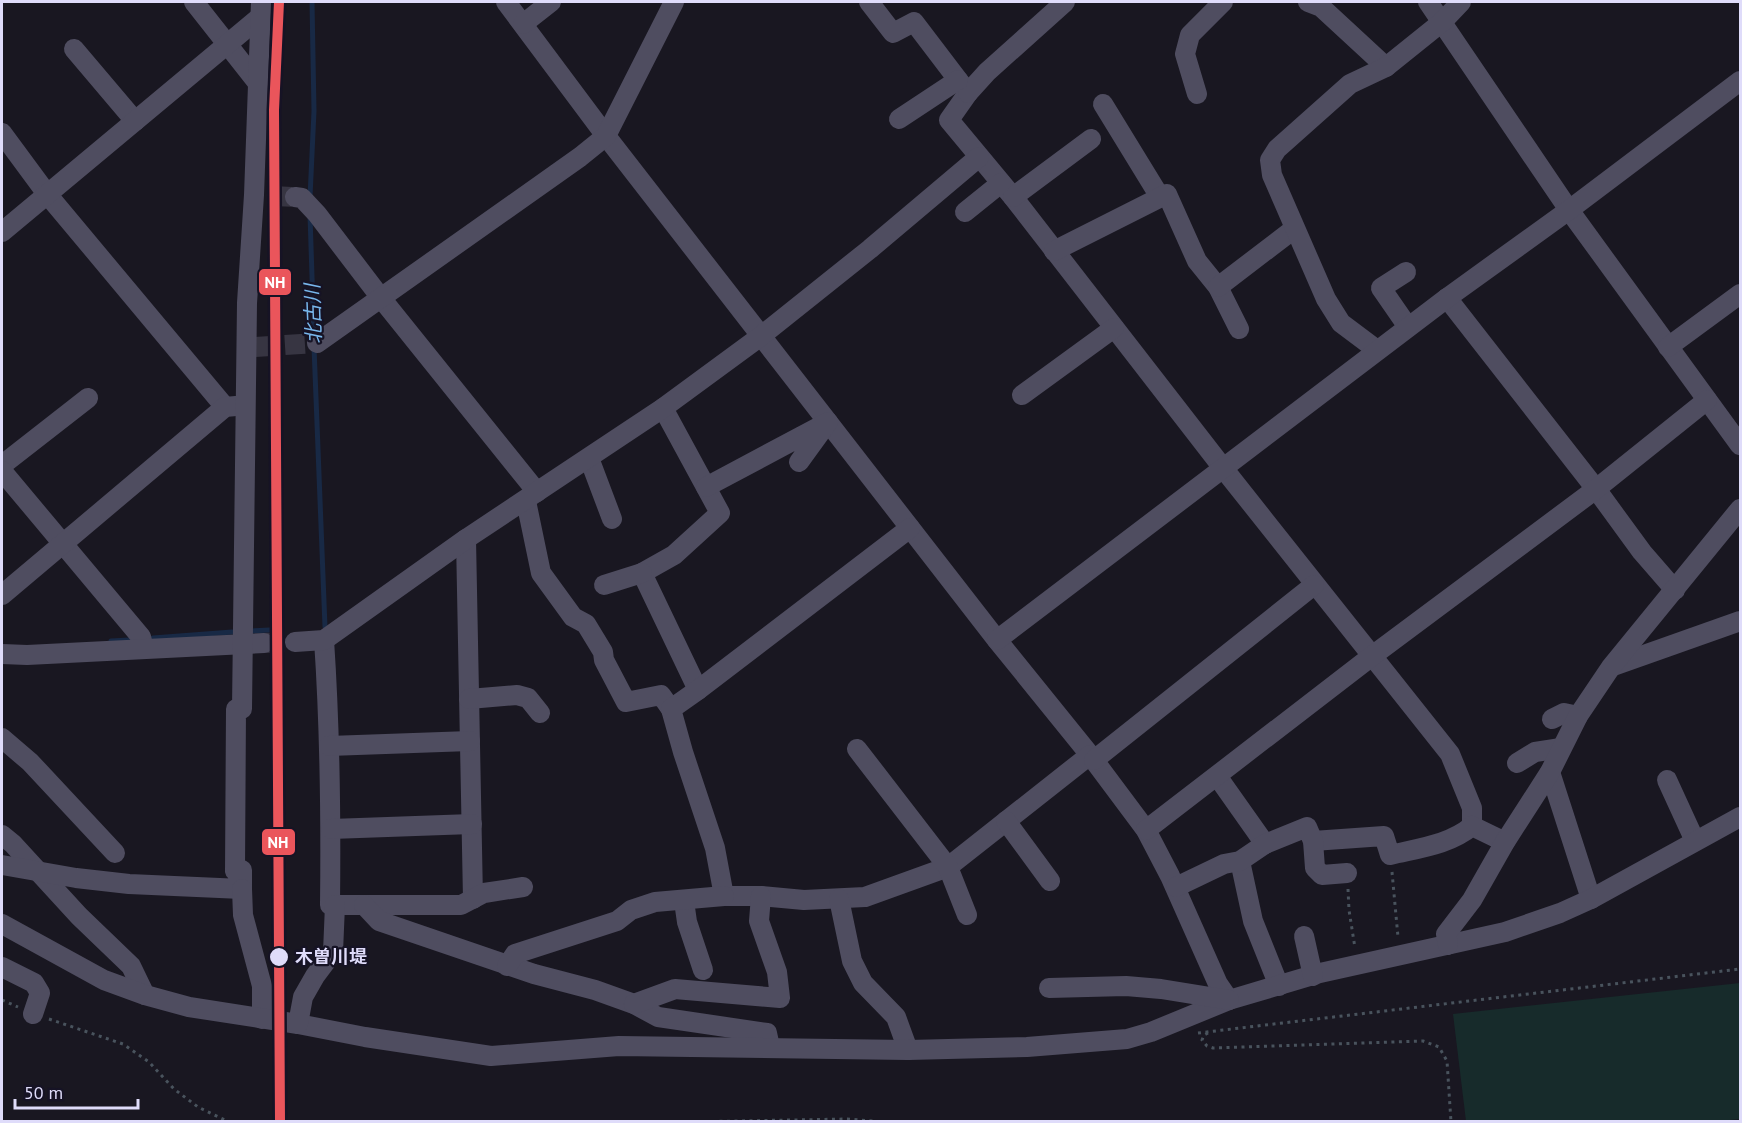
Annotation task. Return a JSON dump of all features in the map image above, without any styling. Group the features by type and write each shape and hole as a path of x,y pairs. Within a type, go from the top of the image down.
{"street":[{"path":"194,2 257,82"},
{"path":"506,2 606,136 997,640 1092,757 1146,830 1176,887 1218,984 1229,1000"},
{"path":"523,24 551,2"},
{"path":"316,343 580,157 606,136 674,2"},
{"path":"869,2 893,33 914,22 963,86"},
{"path":"899,118 987,72 1065,2"},
{"path":"1197,94 1185,54 1190,35 1223,2"},
{"path":"1308,2 1321,7 1386,67"},
{"path":"1428,2 1569,210 1740,445"},
{"path":"1377,350 1341,323 1326,299 1272,175 1270,160 1277,148 1350,84 1386,67 1442,22 1461,2"},
{"path":"2,232 228,43 260,9"},
{"path":"260,9 257,82 263,195 250,348 235,406 245,519 242,709 236,709 235,871 242,870 243,915 262,986 262,1019"},
{"path":"74,49 135,121"},
{"path":"997,640 1377,350 1569,210 1740,81"},
{"path":"963,86 949,120 1007,190 1314,585 1450,754 1473,808 1473,826"},
{"path":"1102,104 1160,197"},
{"path":"2,133 47,194 235,406"},
{"path":"965,212 1007,190 1091,139"},
{"path":"295,642 324,640 466,539 663,408 761,336 870,249 979,157"},
{"path":"1054,251 1167,194 1197,261 1218,287 1239,329"},
{"path":"298,197 317,214 531,496 542,573 573,617 586,624 603,652 604,660 626,702 661,695 670,709 715,848 724,896"},
{"path":"1218,287 1294,229"},
{"path":"1406,272 1381,288 1408,327"},
{"path":"1668,347 1740,294"},
{"path":"1447,298 1596,489 1642,552 1675,590"},
{"path":"1022,395 1114,328"},
{"path":"2,465 88,398"},
{"path":"1146,830 1372,656 1596,489 1707,400"},
{"path":"2,595 63,543 235,406"},
{"path":"604,585 642,573 674,555 720,513 663,408"},
{"path":"799,462 828,422"},
{"path":"705,487 828,422"},
{"path":"589,458 612,519"},
{"path":"2,471 141,637 144,649"},
{"path":"1448,945 1446,934 1472,900 1505,842 1550,772 1578,716 1611,667 1740,509"},
{"path":"670,709 910,528"},
{"path":"466,539 473,899"},
{"path":"642,573 698,690"},
{"path":"507,966 515,954 617,921 631,909 655,902 724,896 761,896 804,900 865,897 948,867 1314,585"},
{"path":"1611,667 1740,621"},
{"path":"324,640 331,829 330,905 461,905 484,893 523,886"},
{"path":"2,656 264,643"},
{"path":"469,699 517,695 528,698 540,714"},
{"path":"1552,719 1564,713 1578,716"},
{"path":"2,738 30,762 115,854"},
{"path":"329,746 470,741"},
{"path":"1517,763 1535,752 1561,748"},
{"path":"857,749 948,867 967,915"},
{"path":"1550,772 1591,899"},
{"path":"1217,776 1265,844"},
{"path":"1667,780 1695,841"},
{"path":"2,924 104,980 145,995 189,1007 492,1056 619,1046 908,1050 1028,1047 1127,1040 1229,1000 1313,976 1505,932 1560,913 1591,899 1740,817"},
{"path":"1006,821 1050,881"},
{"path":"331,829 472,824"},
{"path":"1473,826 1505,842"},
{"path":"1313,842 1384,836 1390,855 1446,842 1462,835 1473,826"},
{"path":"1176,887 1224,864 1240,861 1265,844 1307,827 1313,842 1315,867 1322,875 1347,873"},
{"path":"2,835 39,871 79,916 131,966 145,995"},
{"path":"1240,861 1252,921 1279,986"},
{"path":"2,865 129,884 242,889"},
{"path":"634,1005 675,989 780,998 777,972 759,921 761,896"},
{"path":"839,899 852,961 863,983 896,1017 908,1050"},
{"path":"684,901 687,922 703,970"},
{"path":"298,1024 303,997 333,952 335,905"},
{"path":"364,905 379,921 507,966 595,990 658,1017 767,1033 770,1047"},
{"path":"1304,936 1313,976"},
{"path":"2,967 33,983 40,993 33,1014"},
{"path":"1049,988 1126,986 1229,1000"}],"path":[{"path":"1390,855 1400,955"},
{"path":"1347,873 1349,910 1358,964"},
{"path":"1172,1024 1177,1033 1188,1035 1740,969"},
{"path":"2,1000 33,1014 123,1044 149,1062 174,1089 198,1107 229,1122"},
{"path":"1211,1032 1204,1035 1202,1040 1207,1046 1214,1048 1423,1041 1439,1047 1448,1061 1451,1122"},
{"path":"682,1122 847,1119 884,1122"}],"green space":[{"path":"1740,983 1740,1119 1711,1122 1466,1121 1453,1014"}],"waterway":[{"name":"北古川","path":"310,197 314,111 312,2"},
{"name":"北古川","path":"310,215 314,338"},
{"name":"北古川","path":"314,347 325,627"},
{"path":"251,631 270,630"},
{"path":"153,638 232,632"},
{"path":"111,641 129,640"}],"tunnel":[{"path":"272,196 295,197"},
{"path":"255,347 317,343"},
{"path":"264,643 295,642"}],"transit line":[{"name":"NH","path":"279,2 274,110 280,1122"}],"place":[{"name":"木曽川堤","path":"279,957"}]}
